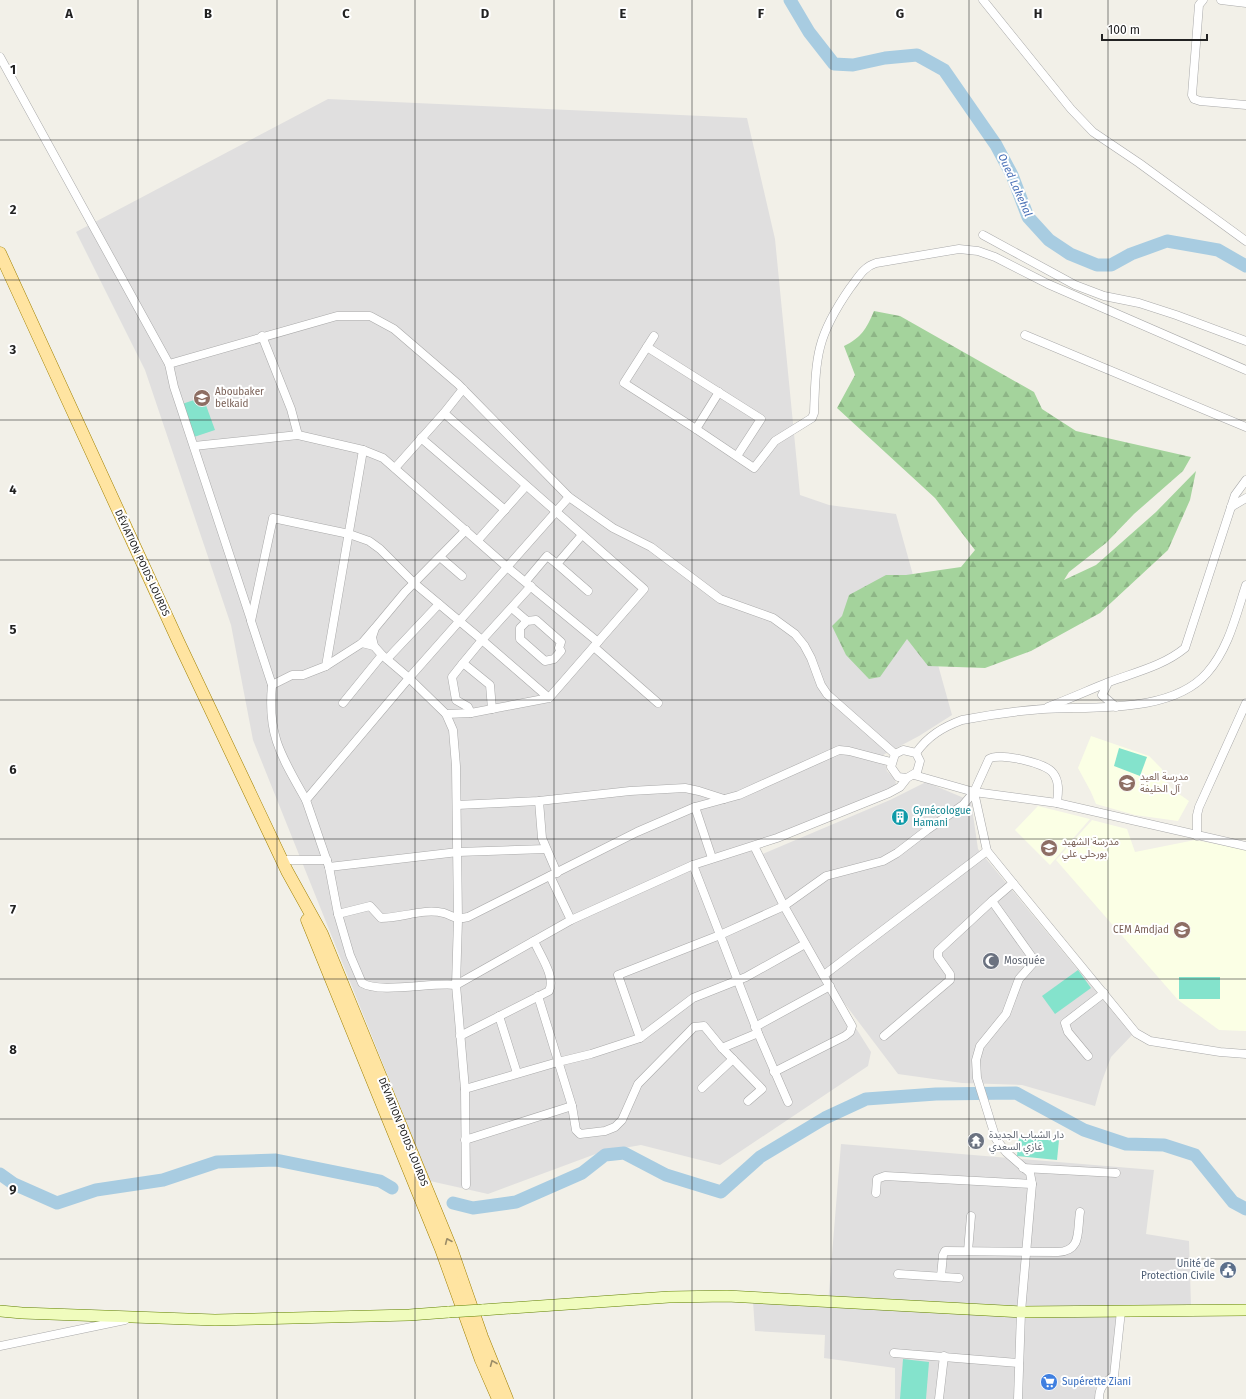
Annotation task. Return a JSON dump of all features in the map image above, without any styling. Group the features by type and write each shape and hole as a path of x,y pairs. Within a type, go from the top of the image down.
{"main road":[{"name":"DÉVIATION POIDS LOURDS","path":"0,253 172,629 285,866 322,934 451,1248 482,1337 507,1399"},
{"name":"DÉVIATION POIDS LOURDS","path":"285,866 441,1249 481,1360 498,1399"},
{"path":"0,1311 136,1318 215,1320 409,1315 669,1298 727,1296 1021,1312 1246,1310"}],"street":[{"path":"983,0 1071,108 1093,132 1139,163 1246,241"},
{"path":"1202,0 1199,5 1192,95 1194,99 1200,101 1246,105"},
{"path":"1221,0 1246,3"},
{"path":"0,57 169,364 174,387 272,685 270,704 274,735 279,752 306,800 328,863 338,914 356,973 365,985 376,988 443,984 456,985 571,920 693,864 754,846 889,793 900,787 919,768 920,761 916,753"},
{"path":"983,235 1075,285 1104,296 1139,303 1176,315 1246,341"},
{"path":"654,336 624,383 754,468 775,441 812,418 814,413 818,354 826,328 836,309 865,268 888,260 929,255 959,248 978,251 1048,284 1246,370"},
{"path":"169,364 262,336 337,316 370,316 394,329 463,389 569,496 613,528 651,547 720,599 757,611 784,625 804,645 826,694 895,754"},
{"path":"1025,335 1246,427"},
{"path":"262,336 291,409 298,435"},
{"path":"648,347 761,419 737,456"},
{"path":"395,468 444,413 463,389"},
{"path":"696,429 719,392"},
{"path":"444,413 644,589 550,698 471,713 446,714"},
{"path":"194,446 298,435 363,450 383,458 507,567 529,583 658,703"},
{"path":"421,438 505,510"},
{"path":"326,666 363,450"},
{"path":"1043,709 1173,658 1185,648 1235,495 1246,480"},
{"path":"478,540 526,486"},
{"path":"306,800 409,678 569,496"},
{"path":"1231,507 1246,498"},
{"path":"251,621 273,518 349,534 369,542 380,549 414,583 550,698"},
{"path":"272,685 292,675 303,675 326,666 362,643 414,583 466,530"},
{"path":"557,564 582,535"},
{"path":"471,713 468,707 456,700 452,677 482,640 512,608 547,556 588,591"},
{"path":"440,557 462,576"},
{"path":"916,753 927,738 950,724 962,720 1043,709 1116,707 1157,701 1195,684 1207,673 1229,638 1246,585"},
{"path":"343,703 384,657 439,604"},
{"path":"512,608 527,621 536,620 561,642 559,648 560,651 554,659 545,661 520,639 520,628 527,621"},
{"path":"375,628 372,637 374,646 446,714 453,730 456,766 458,852 456,985 465,1089 466,1185"},
{"path":"362,643 374,646"},
{"path":"463,663 490,685 492,709"},
{"path":"1108,683 1102,695 1116,707"},
{"path":"1197,836 1197,815 1199,807 1246,703"},
{"path":"338,914 370,906 381,918 394,918 422,912 444,913 458,920 468,917 637,832 695,807 739,796 840,750 849,750 891,762"},
{"path":"916,753 903,750 895,754 891,762 891,767 895,774 974,792 1058,803 1246,846"},
{"path":"640,1038 618,975 720,935 784,906 826,876 877,862 897,853 963,805 974,792 989,759 993,756 1002,756 1048,767 1054,774 1059,786 1058,803"},
{"path":"457,805 539,801 630,791 685,788 699,790 724,800"},
{"path":"974,792 986,851 1136,1033 1150,1041 1220,1052 1246,1054"},
{"path":"539,801 542,838 571,920"},
{"path":"695,807 712,858"},
{"path":"754,846 784,906 852,1026 850,1032 845,1036 774,1072"},
{"path":"285,866 458,852 546,849"},
{"path":"824,975 986,851"},
{"path":"693,864 757,1030 788,1102"},
{"path":"884,1036 950,980 950,974 938,957 938,951 1013,883"},
{"path":"992,901 1034,962 1019,979 1004,1018 980,1046 976,1060 977,1078 985,1109 996,1140 1006,1152 1030,1173 1032,1184 1021,1312 1018,1399"},
{"path":"460,1036 549,991 552,986 551,977 534,941"},
{"path":"465,1089 517,1073 592,1054 640,1038 694,998 738,981 805,944"},
{"path":"722,1048 757,1030 830,986"},
{"path":"1088,1056 1068,1032 1066,1023 1104,993"},
{"path":"538,996 572,1106 576,1130 580,1134 605,1131 615,1127 622,1120 638,1084 694,1027 704,1026 733,1060 762,1089 748,1101"},
{"path":"499,1016 517,1073"},
{"path":"702,1088 733,1060"},
{"path":"465,1140 572,1106"},
{"path":"1023,1168 1116,1173"},
{"path":"876,1193 877,1179 885,1176 1032,1184"},
{"path":"941,1276 943,1254 945,1251 1066,1252 1071,1250 1076,1245 1080,1212"},
{"path":"968,1251 971,1216"},
{"path":"898,1274 959,1278"},
{"path":"1099,1399 1099,1390 1104,1383 1114,1376 1121,1311"},
{"path":"0,1346 136,1318"},
{"path":"894,1353 1019,1363"},
{"path":"939,1399 944,1356"}],"shaded area":[{"path":"328,99 747,118 775,239 800,495 829,505 896,514 952,715 919,736 883,755 887,771 894,778 896,783 894,787 823,817 751,844 760,855 890,800 926,782 971,801 978,849 1132,1035 1111,1057 1095,1106 1022,1085 962,1083 898,1074 820,971 871,1052 868,1066 720,1165 641,1145 601,1152 488,1194 430,1181 253,740 231,625 145,370 76,232"},
{"name":"مدرسة العيد آل الخليفة","path":"1091,736 1149,756 1162,769 1163,777 1172,789 1189,801 1178,821 1135,815 1096,804 1078,768"},
{"name":"مدرسة الشهيد بورحلي علي","path":"1038,806 1090,819 1050,865 1015,830"},
{"name":"CEM Amdjad","path":"1092,820 1127,829 1135,852 1195,840 1246,850 1246,1031 1219,1030 1178,1000 1056,860"},
{"path":"841,1144 1154,1170 1146,1234 1189,1241 1191,1306 1117,1307 1111,1374 1096,1383 1095,1399 895,1399 895,1368 824,1358 825,1335 755,1331 753,1301 828,1304"}],"green space":[{"path":"874,311 900,316 1034,392 1042,409 1076,431 1191,457 1183,471 1134,514 1106,543 1069,572 1064,580 1096,565 1156,512 1196,471 1190,500 1168,550 1100,613 1031,651 985,668 928,666 907,639 880,677 869,679 846,655 832,626 842,616 849,595 886,575 906,575 961,567 975,550 935,498 837,408 855,375 844,346 855,340 863,332"},
{"path":"203,397 215,430 194,437 182,404"},
{"path":"1119,748 1147,757 1140,776 1114,766"},
{"path":"1078,970 1091,988 1055,1014 1042,996"},
{"path":"1179,977 1220,977 1220,999 1179,999"},
{"path":"1019,1137 1059,1140 1057,1160 1017,1156"},
{"path":"903,1359 929,1362 926,1399 900,1399"}],"waterway":[{"name":"Oued Lakehal","path":"790,0 809,32 834,64 853,65 885,58 917,55 944,70 996,145 1012,175 1028,217 1049,240 1070,254 1097,265 1111,265 1131,254 1167,241 1218,250 1246,266"},
{"path":"453,1203 473,1208 516,1202 582,1173 605,1155 624,1153 666,1175 721,1192 760,1157 825,1118 866,1099 936,1094 1016,1093 1084,1130 1126,1144 1164,1145 1195,1155 1233,1202 1246,1209"},
{"path":"0,1174 14,1184 57,1203 96,1190 163,1180 217,1162 276,1160 380,1181 392,1188"}],"place":[{"name":"Aboubaker belkaid","path":"202,398"},
{"name":"مدرسة العيد آل الخليفة","path":"1127,783"},
{"name":"Gynécologue Hamani","path":"900,817"},
{"name":"مدرسة الشهيد بورحلي علي","path":"1049,848"},
{"name":"CEM Amdjad","path":"1182,930"},
{"name":"Mosquée","path":"991,961"},
{"name":"دار الشباب الجديدة غازي السعدي","path":"976,1141"},
{"name":"Unité de Protection Civile","path":"1228,1270"},
{"name":"Supérette Ziani","path":"1049,1382"}]}
